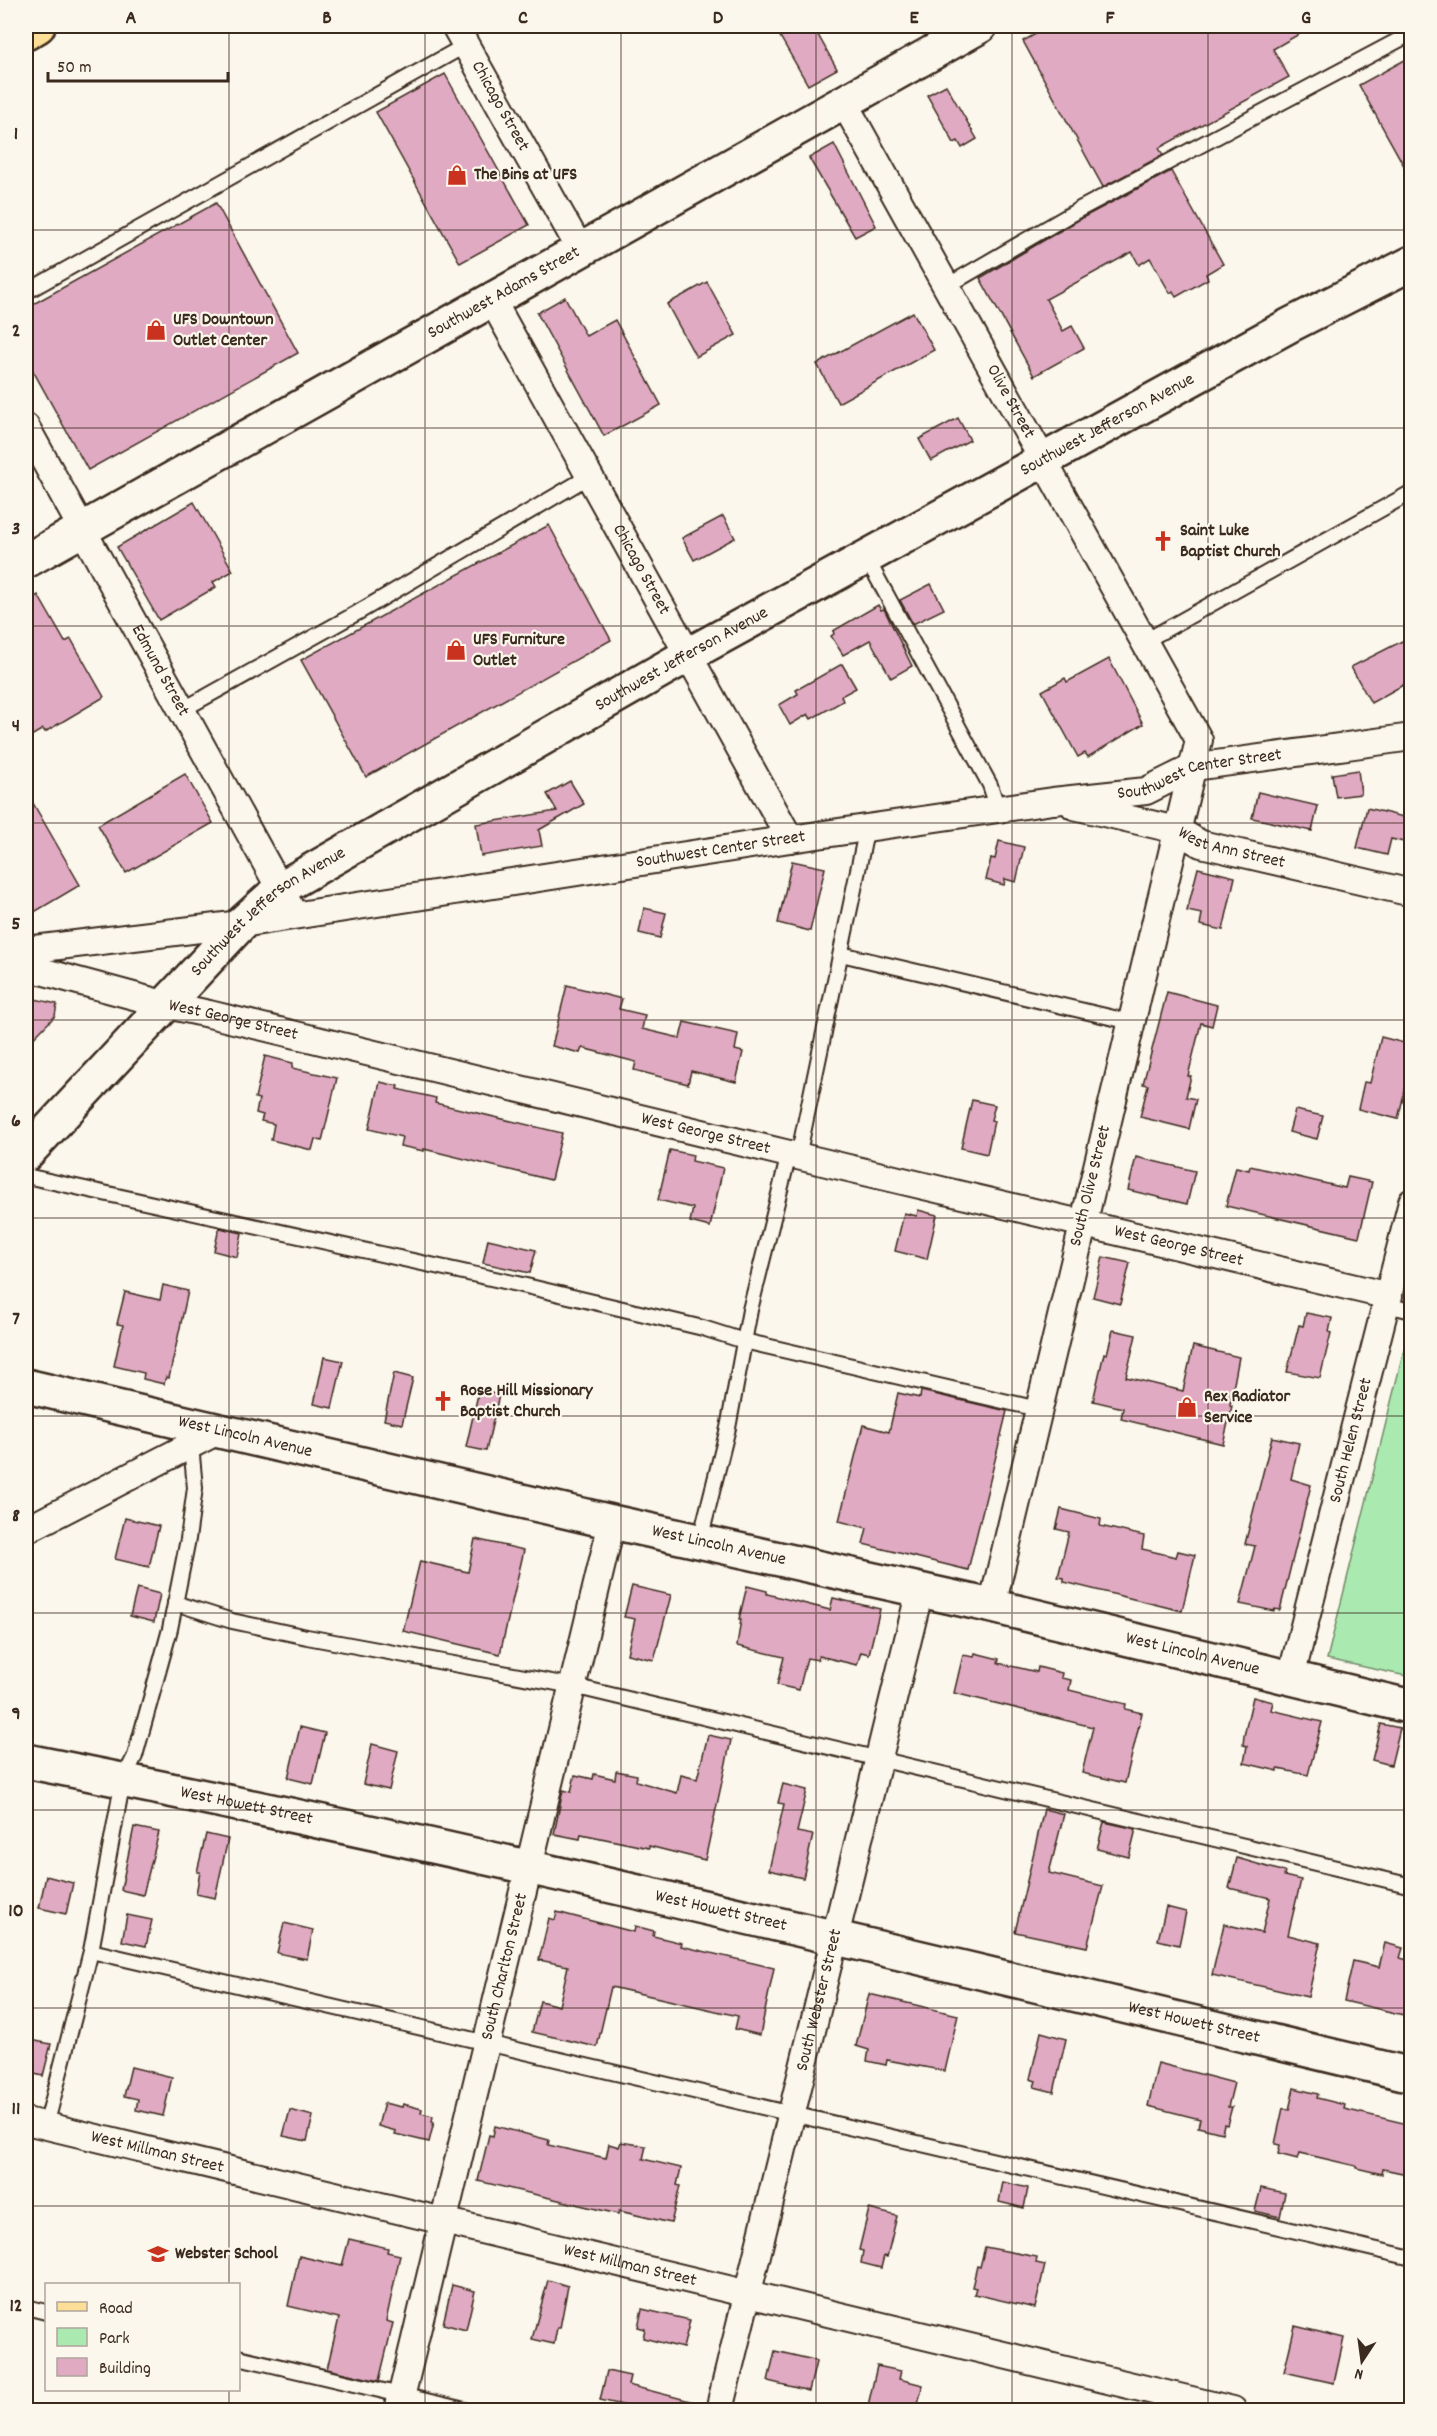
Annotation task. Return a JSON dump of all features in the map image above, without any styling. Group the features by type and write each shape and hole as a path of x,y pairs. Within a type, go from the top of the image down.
{"main road":[{"path":"26,33 38,26"},
{"name":"Southwest Adams Street","path":"26,561 980,26"},
{"name":"Southwest Jefferson Avenue","path":"26,1154 241,924 287,901 688,655 1290,325 1412,263"},
{"name":"West Lincoln Avenue","path":"26,1386 612,1522 992,1606 1412,1707"},
{"name":"West Howett Street","path":"26,1762 123,1780 530,1867 1412,2075"}],"street":[{"name":"Chicago Street","path":"461,35 580,249"},
{"name":"Olive Street","path":"843,101 1045,459 1199,740 1194,767"},
{"name":"Chicago Street","path":"492,300 790,838"},
{"name":"Edmund Street","path":"26,428 287,901"},
{"name":"Southwest Center Street","path":"287,901 790,838 1053,801 1146,791 1194,767 1412,737"},
{"name":"South Olive Street","path":"992,1606 1082,1222 1194,767"},
{"name":"West Ann Street","path":"1053,801 1178,830 1201,844 1412,893"},
{"path":"26,950 241,924"},
{"name":"West George Street","path":"26,967 166,1005 221,1016 793,1155 1082,1222 1388,1300"},
{"name":"South Helen Street","path":"1291,1677 1412,1202"},
{"path":"26,1530 220,1430"},
{"name":"South Charlton Street","path":"400,2403 612,1522"},
{"name":"South Webster Street","path":"719,2410 920,1590"},
{"name":"West Millman Street","path":"36,2123 444,2223 1233,2410"}],"lane":[{"path":"947,286 1078,210 1412,33"},
{"path":"26,292 461,35"},
{"path":"182,710 357,613 588,477"},
{"path":"1145,641 1412,492"},
{"path":"866,557 990,785 998,809"},
{"path":"700,1540 728,1428 744,1341 793,1155 841,954 867,827"},
{"path":"841,954 1131,1022"},
{"path":"26,1176 522,1286 703,1328 744,1341 1038,1409"},
{"path":"1388,1300 1412,1311"},
{"path":"36,2123 91,1951 123,1780 135,1756 175,1603 188,1539 195,1488 191,1445"},
{"path":"175,1603 232,1621 307,1637 573,1686 1412,1886"},
{"path":"91,1951 1412,2258"},
{"path":"26,2307 45,2312"},
{"path":"240,2358 400,2403 465,2410"}],"green space":[{"path":"1411,1322 1412,1677 1327,1659"}],"building":[{"path":"774,26 813,26 837,69 808,85"},
{"path":"1050,26 1313,26 1273,49 1289,77 1159,148 1163,155 1103,187 1023,41"},
{"path":"1412,56 1412,180 1359,85"},
{"name":"The Bins at UFS","path":"445,74 529,225 460,263 376,112"},
{"path":"946,85 977,139 962,148 958,141 954,143 927,95"},
{"path":"834,144 876,226 855,237 809,158"},
{"path":"1171,171 1223,264 1206,274 1208,279 1176,297 1173,291 1170,293 1150,258 1139,265 1132,252 1046,299 1063,331 1072,326 1084,348 1034,376 980,278 1082,218"},
{"name":"UFS Downtown Outlet Center","path":"216,203 298,353 88,470 26,358 26,308"},
{"path":"707,282 736,335 696,357 667,304"},
{"path":"565,297 586,336 615,320 661,405 604,436 537,313"},
{"path":"913,312 934,350 838,403 817,364"},
{"path":"958,418 970,440 931,461 919,439"},
{"path":"194,502 233,571 213,582 216,587 159,620 117,547"},
{"path":"723,516 735,538 694,560 682,538"},
{"name":"UFS Furniture Outlet","path":"549,525 611,640 366,777 301,660"},
{"path":"931,584 944,609 913,624 900,600"},
{"path":"38,595 65,642 71,639 104,697 45,732 43,729 26,739 26,602"},
{"path":"878,605 881,610 884,609 912,666 891,678 870,640 843,655 831,636 834,634 833,631"},
{"path":"1412,636 1412,680 1371,703 1351,667"},
{"path":"1109,659 1143,724 1088,757 1085,753 1078,757 1042,691 1065,678 1067,682"},
{"path":"842,664 856,688 841,696 843,701 811,719 808,714 790,725 779,705 798,694 796,690"},
{"path":"1358,770 1361,794 1336,797 1332,774"},
{"path":"185,774 213,823 126,873 98,825"},
{"path":"570,781 584,804 539,830 542,846 481,856 476,824 557,811 547,794"},
{"path":"26,791 80,885 26,917"},
{"path":"1258,792 1318,806 1312,831 1252,818"},
{"path":"1367,808 1412,819 1412,844 1391,839 1387,855 1357,848"},
{"path":"999,841 1024,847 1016,882 1005,879 1004,885 986,880 991,858 995,859"},
{"path":"792,861 825,868 810,931 778,923"},
{"path":"1198,868 1235,877 1223,930 1200,925 1202,914 1187,911"},
{"path":"644,908 666,913 660,938 639,933"},
{"path":"567,985 622,999 619,1009 645,1015 642,1029 680,1038 684,1022 738,1034 735,1050 743,1052 736,1082 691,1071 688,1084 634,1070 636,1062 582,1048 580,1053 552,1046"},
{"path":"1167,992 1217,1005 1212,1026 1201,1023 1188,1076 1191,1076 1186,1097 1196,1099 1189,1129 1140,1117 1148,1085 1143,1084"},
{"path":"26,997 57,1004 55,1016 26,1046"},
{"path":"1381,1037 1412,1045 1412,1074 1409,1073 1398,1119 1358,1109 1364,1082 1370,1083"},
{"path":"265,1056 293,1063 292,1068 337,1078 322,1141 315,1139 312,1150 271,1140 274,1124 261,1121 263,1115 256,1113 259,1099 255,1098"},
{"path":"380,1082 398,1086 397,1089 436,1098 435,1103 562,1133 551,1180 424,1149 424,1151 400,1146 402,1137 369,1129"},
{"path":"972,1100 995,1105 987,1154 961,1148"},
{"path":"1295,1110 1323,1116 1317,1139 1289,1132"},
{"path":"670,1150 693,1155 692,1161 723,1168 710,1227 690,1222 693,1208 658,1200"},
{"path":"1136,1157 1195,1171 1187,1204 1128,1190"},
{"path":"1250,1166 1345,1188 1348,1177 1372,1182 1359,1237 1226,1206 1236,1167 1249,1170"},
{"path":"918,1210 937,1215 927,1259 895,1251 904,1213 917,1216"},
{"path":"219,1228 242,1233 237,1257 214,1251"},
{"path":"488,1239 536,1250 530,1273 483,1263"},
{"path":"1103,1257 1130,1263 1120,1304 1093,1297"},
{"path":"163,1285 188,1291 169,1378 166,1377 164,1384 143,1379 144,1373 114,1366 123,1325 117,1324 125,1292 160,1300"},
{"path":"1306,1313 1332,1318 1329,1332 1331,1333 1320,1378 1287,1372 1299,1325 1303,1326"},
{"path":"1113,1330 1136,1335 1126,1377 1183,1391 1193,1346 1239,1357 1230,1405 1232,1406 1223,1444 1121,1419 1123,1408 1093,1401 1104,1353 1107,1354"},
{"path":"324,1357 343,1361 332,1408 314,1404"},
{"path":"394,1373 413,1378 402,1424 384,1420"},
{"path":"479,1390 499,1395 486,1451 466,1447"},
{"path":"921,1391 1007,1411 968,1570 863,1544 867,1528 839,1521 863,1425 889,1432 898,1393 920,1398"},
{"path":"1272,1437 1299,1443 1291,1479 1311,1485 1280,1610 1275,1609 1274,1611 1240,1604 1255,1546 1245,1544"},
{"path":"1061,1509 1101,1519 1100,1526 1144,1536 1142,1549 1176,1557 1178,1551 1195,1555 1182,1611 1064,1582 1064,1578 1058,1577 1069,1532 1056,1529"},
{"path":"125,1518 159,1526 149,1567 115,1559"},
{"path":"475,1539 524,1550 500,1654 403,1631 420,1561 468,1572"},
{"path":"632,1586 671,1595 654,1660 627,1654 635,1619 624,1617"},
{"path":"747,1586 767,1591 767,1594 830,1610 833,1598 880,1609 869,1654 861,1652 857,1665 819,1656 818,1660 807,1658 799,1690 777,1685 784,1657 737,1646 741,1619 739,1619"},
{"path":"137,1588 160,1594 154,1622 130,1616"},
{"path":"975,1653 999,1659 998,1663 1037,1672 1038,1667 1062,1673 1061,1678 1071,1680 1069,1690 1126,1704 1125,1709 1142,1713 1125,1783 1082,1773 1093,1727 954,1693 963,1655 974,1657"},
{"path":"1253,1697 1273,1702 1271,1710 1322,1722 1308,1775 1244,1763 1247,1746 1243,1745 1244,1736"},
{"path":"1381,1724 1400,1728 1391,1765 1372,1760"},
{"path":"300,1727 325,1733 313,1784 288,1778"},
{"path":"708,1735 731,1740 705,1860 649,1846 649,1848 581,1834 580,1839 554,1834 563,1790 571,1792 575,1775 593,1779 594,1774 615,1779 616,1771 637,1775 636,1781 677,1793 681,1775 697,1779"},
{"path":"372,1744 398,1751 389,1790 363,1784"},
{"path":"783,1784 807,1790 797,1832 813,1835 803,1878 769,1870 784,1804 778,1803"},
{"path":"1044,1809 1064,1814 1049,1873 1103,1886 1087,1947 1015,1932"},
{"path":"1104,1822 1136,1829 1129,1857 1097,1849"},
{"path":"134,1827 159,1832 143,1895 121,1890"},
{"path":"206,1834 228,1839 215,1898 196,1894 200,1872 197,1872"},
{"path":"1237,1858 1285,1872 1284,1876 1301,1880 1288,1935 1320,1943 1308,1997 1212,1975 1224,1924 1262,1933 1270,1898 1229,1888"},
{"path":"46,1876 73,1883 66,1914 39,1908"},
{"path":"1166,1907 1186,1912 1179,1945 1158,1940"},
{"path":"557,1912 634,1932 635,1926 654,1931 653,1936 682,1943 681,1946 774,1968 760,2035 735,2029 738,2016 611,1987 597,2047 532,2032 540,2001 559,2006 568,1966 539,1960 549,1918 555,1920"},
{"path":"127,1915 152,1920 146,1946 122,1941"},
{"path":"284,1923 313,1930 307,1959 277,1953"},
{"path":"1385,1943 1403,1948 1400,1958 1412,1961 1412,2017 1344,2001 1353,1961 1379,1967"},
{"path":"869,1994 958,2015 945,2071 887,2060 886,2065 867,2061 869,2050 856,2046"},
{"path":"1041,2032 1066,2039 1054,2092 1034,2087 1036,2081 1030,2079"},
{"path":"26,2039 51,2044 43,2076 26,2072"},
{"path":"1158,2063 1234,2083 1228,2107 1232,2107 1222,2133 1198,2127 1200,2119 1148,2106"},
{"path":"131,2067 172,2077 163,2116 136,2110 138,2099 124,2096"},
{"path":"1294,2088 1318,2094 1317,2098 1345,2105 1344,2109 1412,2125 1412,2175 1383,2169 1382,2174 1300,2153 1298,2159 1278,2154 1280,2145 1275,2144 1283,2108 1289,2110"},
{"path":"384,2103 402,2107 403,2104 422,2109 421,2113 433,2116 432,2122 434,2122 429,2142 395,2134 396,2131 378,2126"},
{"path":"290,2110 313,2116 307,2141 283,2136"},
{"path":"495,2126 549,2140 548,2145 606,2158 609,2144 619,2147 621,2142 646,2146 643,2159 681,2168 677,2185 680,2186 671,2223 619,2211 618,2214 478,2181 489,2135 493,2136"},
{"path":"1003,2182 1028,2188 1024,2208 999,2202"},
{"path":"1261,2188 1285,2193 1280,2217 1255,2211"},
{"path":"869,2209 897,2216 887,2257 884,2256 881,2268 861,2263 863,2251 859,2250"},
{"path":"349,2239 388,2248 387,2252 400,2255 386,2321 393,2323 379,2381 327,2369 339,2318 288,2306 299,2256 342,2266"},
{"path":"985,2247 1037,2257 1036,2263 1045,2265 1035,2308 974,2294 976,2288 972,2287"},
{"path":"548,2280 568,2286 560,2328 557,2328 554,2344 532,2339"},
{"path":"452,2285 475,2291 466,2330 443,2324"},
{"path":"642,2309 690,2320 683,2348 643,2338 645,2329 638,2327"},
{"path":"1295,2326 1344,2338 1334,2383 1284,2372"},
{"path":"775,2351 816,2362 809,2391 768,2381"},
{"path":"877,2366 901,2371 899,2379 923,2385 916,2410 867,2410"},
{"path":"607,2371 630,2376 628,2385 702,2404 701,2410 635,2410 636,2408 600,2400"}],"place":[{"name":"The Bins at UFS","path":"457,175"},
{"name":"UFS Downtown Outlet Center","path":"156,330"},
{"name":"Saint Luke Baptist Church","path":"1163,541"},
{"name":"UFS Furniture Outlet","path":"456,650"},
{"name":"Rose Hill Missionary Baptist Church","path":"443,1401"},
{"name":"Rex Radiator Service","path":"1187,1407"},
{"name":"Webster School","path":"158,2254"}]}
